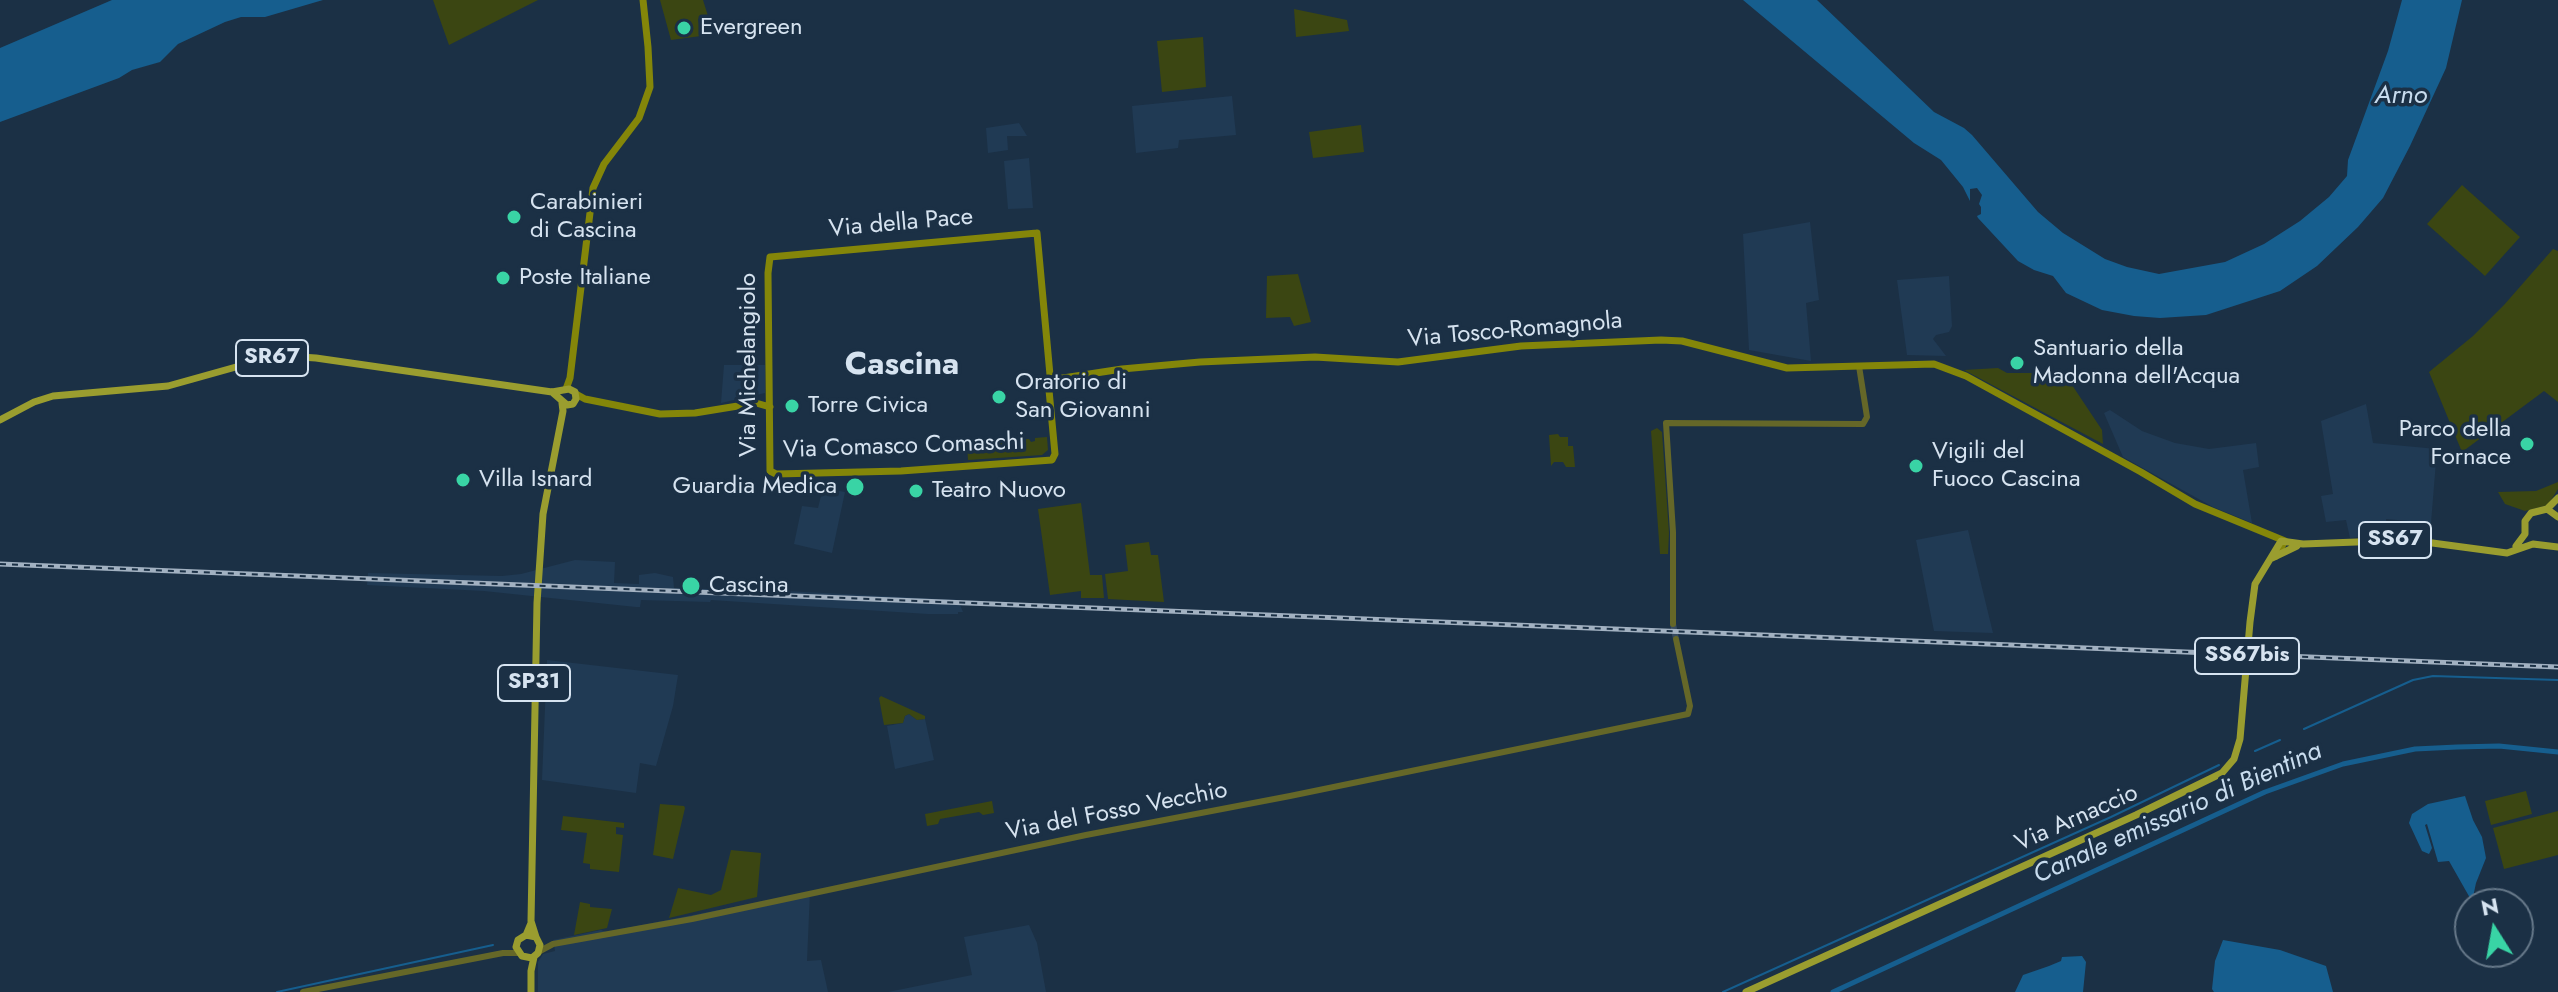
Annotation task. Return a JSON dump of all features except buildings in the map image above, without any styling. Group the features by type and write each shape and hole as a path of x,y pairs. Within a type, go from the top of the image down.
{"main road":[{"path":"643,0 649,92 639,118 604,164 592,191 568,398 667,414 695,413 756,403 770,407"},
{"name":"Via della Pace","path":"769,258 1037,233 1050,380"},
{"name":"Via Michelangiolo","path":"769,258 771,472"},
{"name":"Via Tosco-Romagnola","path":"1050,380 1209,361 1315,357 1398,362 1521,346 1661,340 1682,341 1787,368 1917,363 1951,369 2195,504 2285,541 2303,544 2401,540 2499,552"},
{"name":"SR67","path":"0,420 53,396 168,386 261,360 291,356 552,392 568,398"},
{"name":"Via Comasco Comaschi","path":"771,472 901,471 1049,461 1055,454 1050,380"},
{"path":"756,403 770,390"},
{"name":"SP31","path":"530,955 517,943 526,935 531,921 540,557 545,504 568,398"},
{"path":"2533,544 2525,534 2524,523 2528,515 2535,510 2547,509 2558,498"},
{"path":"2547,509 2558,517"},
{"path":"2499,552 2516,546 2525,534"},
{"path":"2267,535 2275,554"},
{"path":"2549,546 2558,539"},
{"name":"SS67bis","path":"2275,554 2285,541"},
{"name":"Via Arnaccio","path":"1746,992 2214,778 2234,759 2240,743 2256,579 2275,554 2303,544"},
{"name":"SS67","path":"2499,552 2511,552 2533,544 2558,547"},
{"name":"SP31","path":"531,921 537,939 530,955 531,992"},
{"path":"526,935 537,939"}],"street":[{"path":"1673,624 1673,532 1666,423 1863,424 1867,417 1859,366"},
{"name":"Via del Fosso Vecchio","path":"303,992 503,953 530,955 553,944 670,923 1086,835 1688,714 1690,706 1676,639"},
{"name":"Via del Fosso Vecchio","path":"537,939 553,944"},
{"name":"Via del Fosso Vecchio","path":"503,953 517,943"}],"shaded area":[{"path":"1232,96 1236,135 1179,140 1178,148 1136,153 1132,106"},
{"path":"1019,123 1027,136 1007,136 1008,150 988,153 986,128"},
{"path":"1029,158 1033,208 1008,209 1004,161"},
{"path":"1810,222 1819,300 1806,303 1811,361 1749,350 1743,234"},
{"path":"1949,276 1952,326 1949,332 1936,335 1933,339 1946,356 1907,355 1897,280"},
{"path":"724,365 765,365 765,393 721,403"},
{"path":"2366,404 2373,443 2437,449 2431,523 2386,519 2388,535 2350,538 2346,520 2326,522 2321,496 2333,494 2321,421"},
{"path":"2110,410 2142,431 2175,443 2209,449 2256,443 2259,467 2243,470 2252,523 2213,507 2123,457 2104,413"},
{"path":"823,488 845,492 832,553 794,544 802,506 818,508"},
{"path":"1968,530 1993,633 1934,631 1916,540"},
{"path":"575,560 615,562 614,583 639,584 639,575 655,573 673,577 674,588 709,589 709,586 729,587 732,590 958,600 963,612 928,614 711,600 641,600 640,607 636,607 484,591 367,585 368,573 502,576"},
{"path":"547,660 678,675 673,706 656,766 640,763 636,793 542,780"},
{"path":"909,714 917,720 925,719 934,760 895,769 887,726 903,723"},
{"path":"810,892 807,961 821,960 828,992 538,992 538,962 543,954 555,951 553,940"},
{"path":"1029,925 1037,943 1046,992 888,992 972,975 964,937"}],"green space":[{"path":"433,0 538,0 449,45"},
{"name":"Evergreen","path":"660,0 703,0 708,16 698,19 701,36 671,40"},
{"path":"1294,9 1347,20 1349,31 1296,37"},
{"path":"1203,37 1206,87 1162,92 1157,41"},
{"path":"1361,125 1364,152 1313,158 1309,132"},
{"path":"2462,185 2520,237 2485,276 2427,224"},
{"path":"2553,249 2558,251 2558,402 2544,391 2462,452 2429,372 2473,336"},
{"path":"1298,274 1311,322 1294,326 1290,317 1266,318 1267,276"},
{"path":"1998,368 2007,373 2064,373 2102,430 2103,444 1964,370"},
{"path":"1657,428 1662,432 1668,554 1660,554 1651,431"},
{"path":"1549,435 1568,437 1568,446 1573,446 1575,467 1566,467 1563,462 1554,462 1551,466"},
{"path":"1047,437 1048,450 1042,455 968,460 967,444 1029,439 1031,442 1035,438"},
{"path":"2558,482 2558,489 2548,505 2525,511 2505,504 2498,492 2536,491"},
{"path":"1081,503 1090,575 1102,575 1104,598 1081,598 1081,591 1050,595 1038,509"},
{"path":"1149,542 1151,555 1158,555 1164,602 1108,599 1105,574 1128,571 1125,545"},
{"path":"881,696 925,716 925,719 917,720 909,714 903,723 884,725"},
{"path":"2526,791 2532,814 2491,825 2485,801"},
{"path":"992,801 994,813 983,815 979,812 940,819 938,824 927,826 925,814"},
{"path":"660,804 685,808 673,859 653,855"},
{"path":"2558,811 2558,855 2504,869 2493,828"},
{"path":"563,816 624,823 624,828 616,827 616,834 623,835 619,872 590,869 590,864 583,863 587,833 561,830"},
{"path":"731,850 761,853 757,897 669,918 678,888 711,895 721,890"},
{"path":"580,902 590,904 590,907 612,909 607,928 574,935"}],"water":[{"path":"112,0 323,0 265,17 241,17 225,22 178,44 160,62 0,122 0,48"},
{"name":"Arno","path":"1743,0 1817,0 1934,112 1972,135 2038,212 2063,233 2105,259 2159,274 2225,262 2264,244 2300,221 2329,197 2347,176 2348,160 2388,51 2402,0 2462,0 2446,68 2383,198 2358,227 2317,266 2280,291 2206,315 2160,318 2102,310 2066,293 2053,276 2018,261 1978,218 1982,195 1977,188 1970,189 1970,201 1941,160 1914,143"},
{"path":"2465,796 2482,837 2486,858 2475,888 2464,888 2449,861 2438,862 2427,824 2432,848 2429,854 2422,851 2409,823 2412,814 2428,804"},
{"path":"2223,940 2280,950 2326,966 2333,992 2214,992 2215,961"},
{"path":"2082,956 2086,962 2083,992 2015,992 2023,975 2061,961 2062,957"}],"waterway":[{"path":"2304,729 2413,680 2433,676 2558,680"},
{"path":"2255,751 2280,740"},
{"name":"Canale emissario di Bientina","path":"1833,992 2265,792 2343,764 2415,749 2499,746 2558,752"},
{"path":"1723,992 2219,765"},
{"path":"277,992 493,945"}],"tunnel":[{"path":"1673,624 1676,639"}],"railway":[{"path":"0,564 2558,667"}],"place":[{"name":"Evergreen","path":"684,28"},
{"name":"Carabinieri di Cascina","path":"514,217"},
{"name":"Poste Italiane","path":"503,278"},
{"name":"Santuario della Madonna dell'Acqua","path":"2017,363"},
{"name":"Oratorio di San Giovanni","path":"999,397"},
{"name":"Torre Civica","path":"792,406"},
{"name":"Parco della Fornace","path":"2527,444"},
{"name":"Vigili del Fuoco Cascina","path":"1916,466"},
{"name":"Villa Isnard","path":"463,480"},
{"name":"Guardia Medica","path":"855,487"},
{"name":"Teatro Nuovo","path":"916,491"},
{"name":"Cascina","path":"691,586"}],"district":[{"name":"Cascina","path":"902,366"}]}
